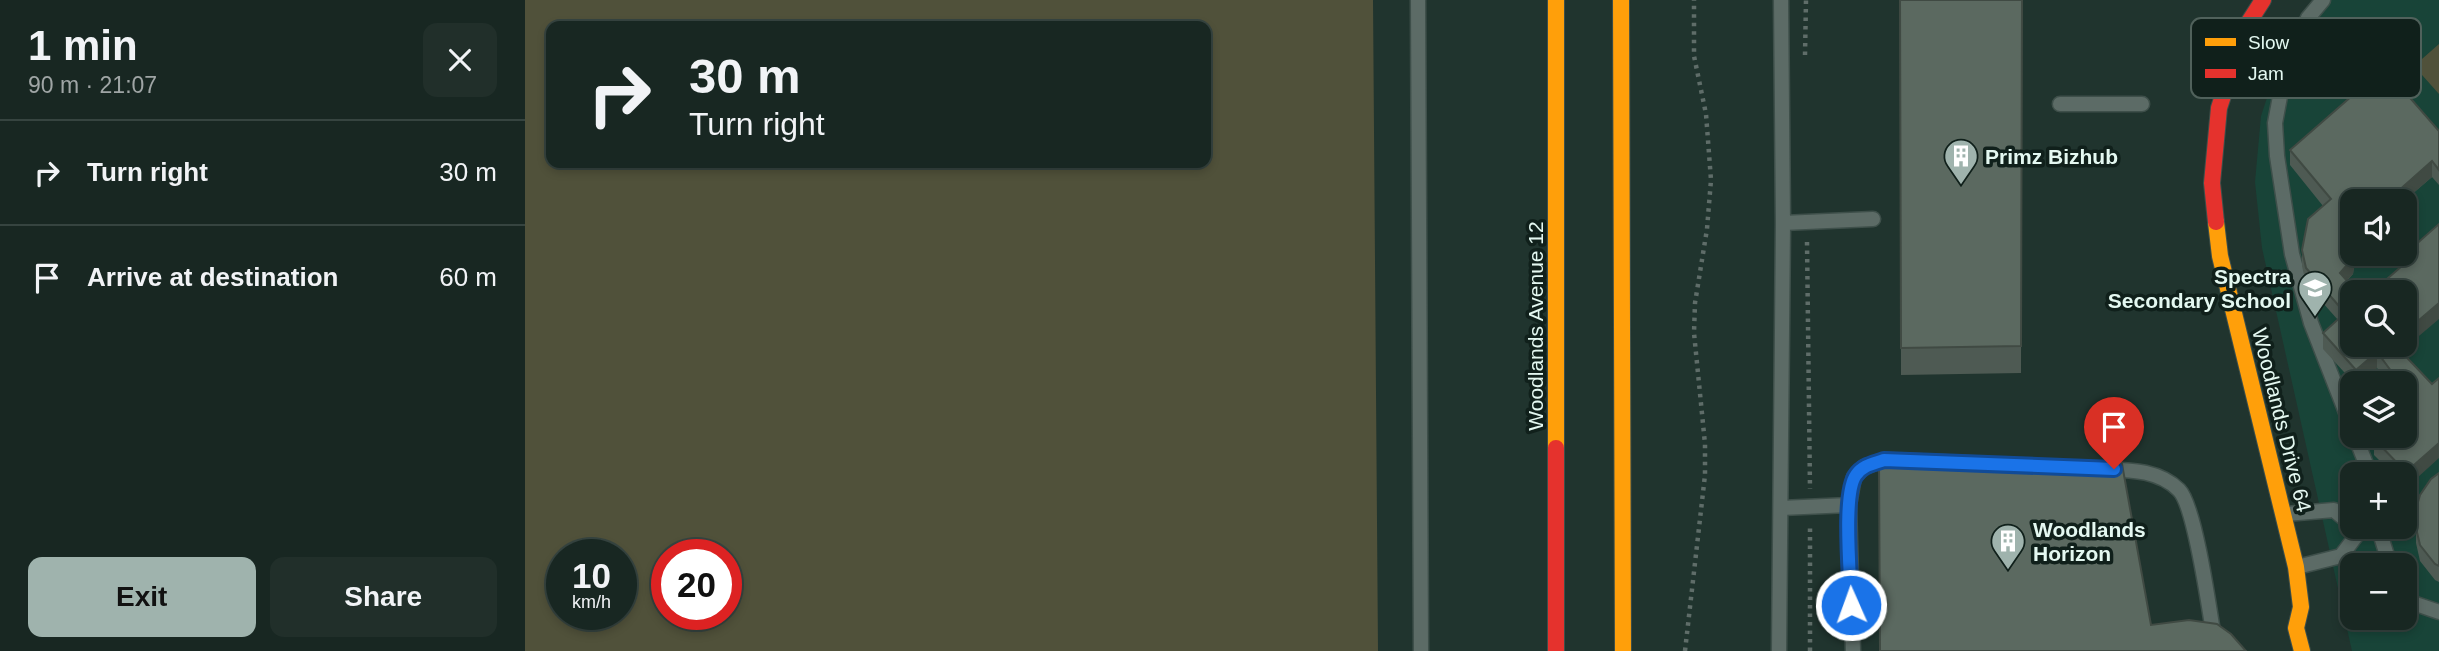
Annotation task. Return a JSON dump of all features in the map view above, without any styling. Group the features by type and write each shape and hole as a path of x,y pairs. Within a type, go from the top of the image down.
{"main road":[{"name":"Woodlands Avenue 12","path":"1556,0 1556,651"},
{"path":"1621,0 1623,651"},
{"name":"Woodlands Drive 64","path":"2251,18 2263,0"},
{"name":"Woodlands Drive 64","path":"2222,98 2212,183 2220,256 2296,568 2301,607 2297,628 2302,651"}],"lane":[{"path":"1418,0 1421,651"},
{"path":"1779,651 1783,223 1781,0"},
{"path":"2308,18 2322,0"},
{"path":"2280,98 2275,123 2277,156 2292,254 2311,323 2340,397"},
{"path":"2060,104 2142,104"},
{"path":"1783,223 1873,219"},
{"path":"1853,651 1849,505 1854,477 1864,467 1884,460 2005,465"},
{"path":"2086,468 2140,470 2165,480 2181,491 2191,514 2216,651"},
{"path":"1781,508 1849,505"},
{"path":"2284,514 2334,510 2340,515"},
{"path":"2296,568 2341,556 2350,539"},
{"path":"2417,604 2439,612"}],"path":[{"path":"1685,651 1705,475 1705,444 1695,355 1695,303 1710,209 1711,180 1706,114 1694,56 1694,0"},
{"path":"1805,64 1806,0"},
{"path":"1807,222 1810,651"}],"shaded area":[{"path":"525,0 1373,0 1378,651 525,651"},
{"name":"Spectra Secondary School","path":"2314,0 2439,0 2439,651 2352,651 2347,630 2417,630 2417,553 2340,553 2340,597 2262,248 2255,182 2261,116 2267,98 2421,98 2421,18 2302,18"},
{"path":"2439,44 2439,94 2421,74 2421,60"}],"building":[{"name":"Primz Bizhub","path":"1900,0 2022,0 2021,346 1901,348"},
{"path":"2350,98 2410,98 2439,131 2439,170 2432,161 2400,189 2340,189 2340,266 2346,266 2340,273 2346,280 2340,280 2340,307 2306,268 2302,250 2308,219 2331,199 2290,150"},
{"path":"2439,224 2439,303 2417,322 2417,280 2386,280 2402,266 2417,266 2417,243"},
{"path":"2340,318 2340,352 2323,333"},
{"path":"2344,357 2371,357 2356,370"},
{"path":"2381,357 2406,357 2432,384 2439,378 2439,443 2417,462 2396,462 2383,448 2417,448 2417,371 2391,371"},
{"name":"Woodlands Horizon","path":"1879,463 2122,464 2151,625 2189,620 2217,624 2231,634 2246,651 1880,651"},
{"path":"2439,473 2439,566 2420,545 2417,532 2417,506 2420,495 2431,479"}],"traffic: slow":[{"path":"1556,0 1556,448"},
{"path":"1621,0 1623,651"},
{"path":"2216,222 2220,256 2296,567 2301,607 2296,628 2302,651"}],"traffic: jam":[{"path":"2251,18 2263,0"},
{"path":"2216,222 2212,183 2222,98"},
{"path":"1556,448 1556,651"}],"place":[{"name":"Primz Bizhub","path":"1961,186"},
{"name":"Spectra Secondary School","path":"2315,318"},
{"name":"Woodlands Horizon","path":"2008,571"}],"route":[{"path":"1851,605 1849,505 1854,477 1864,467 1884,460 2114,469"}]}
